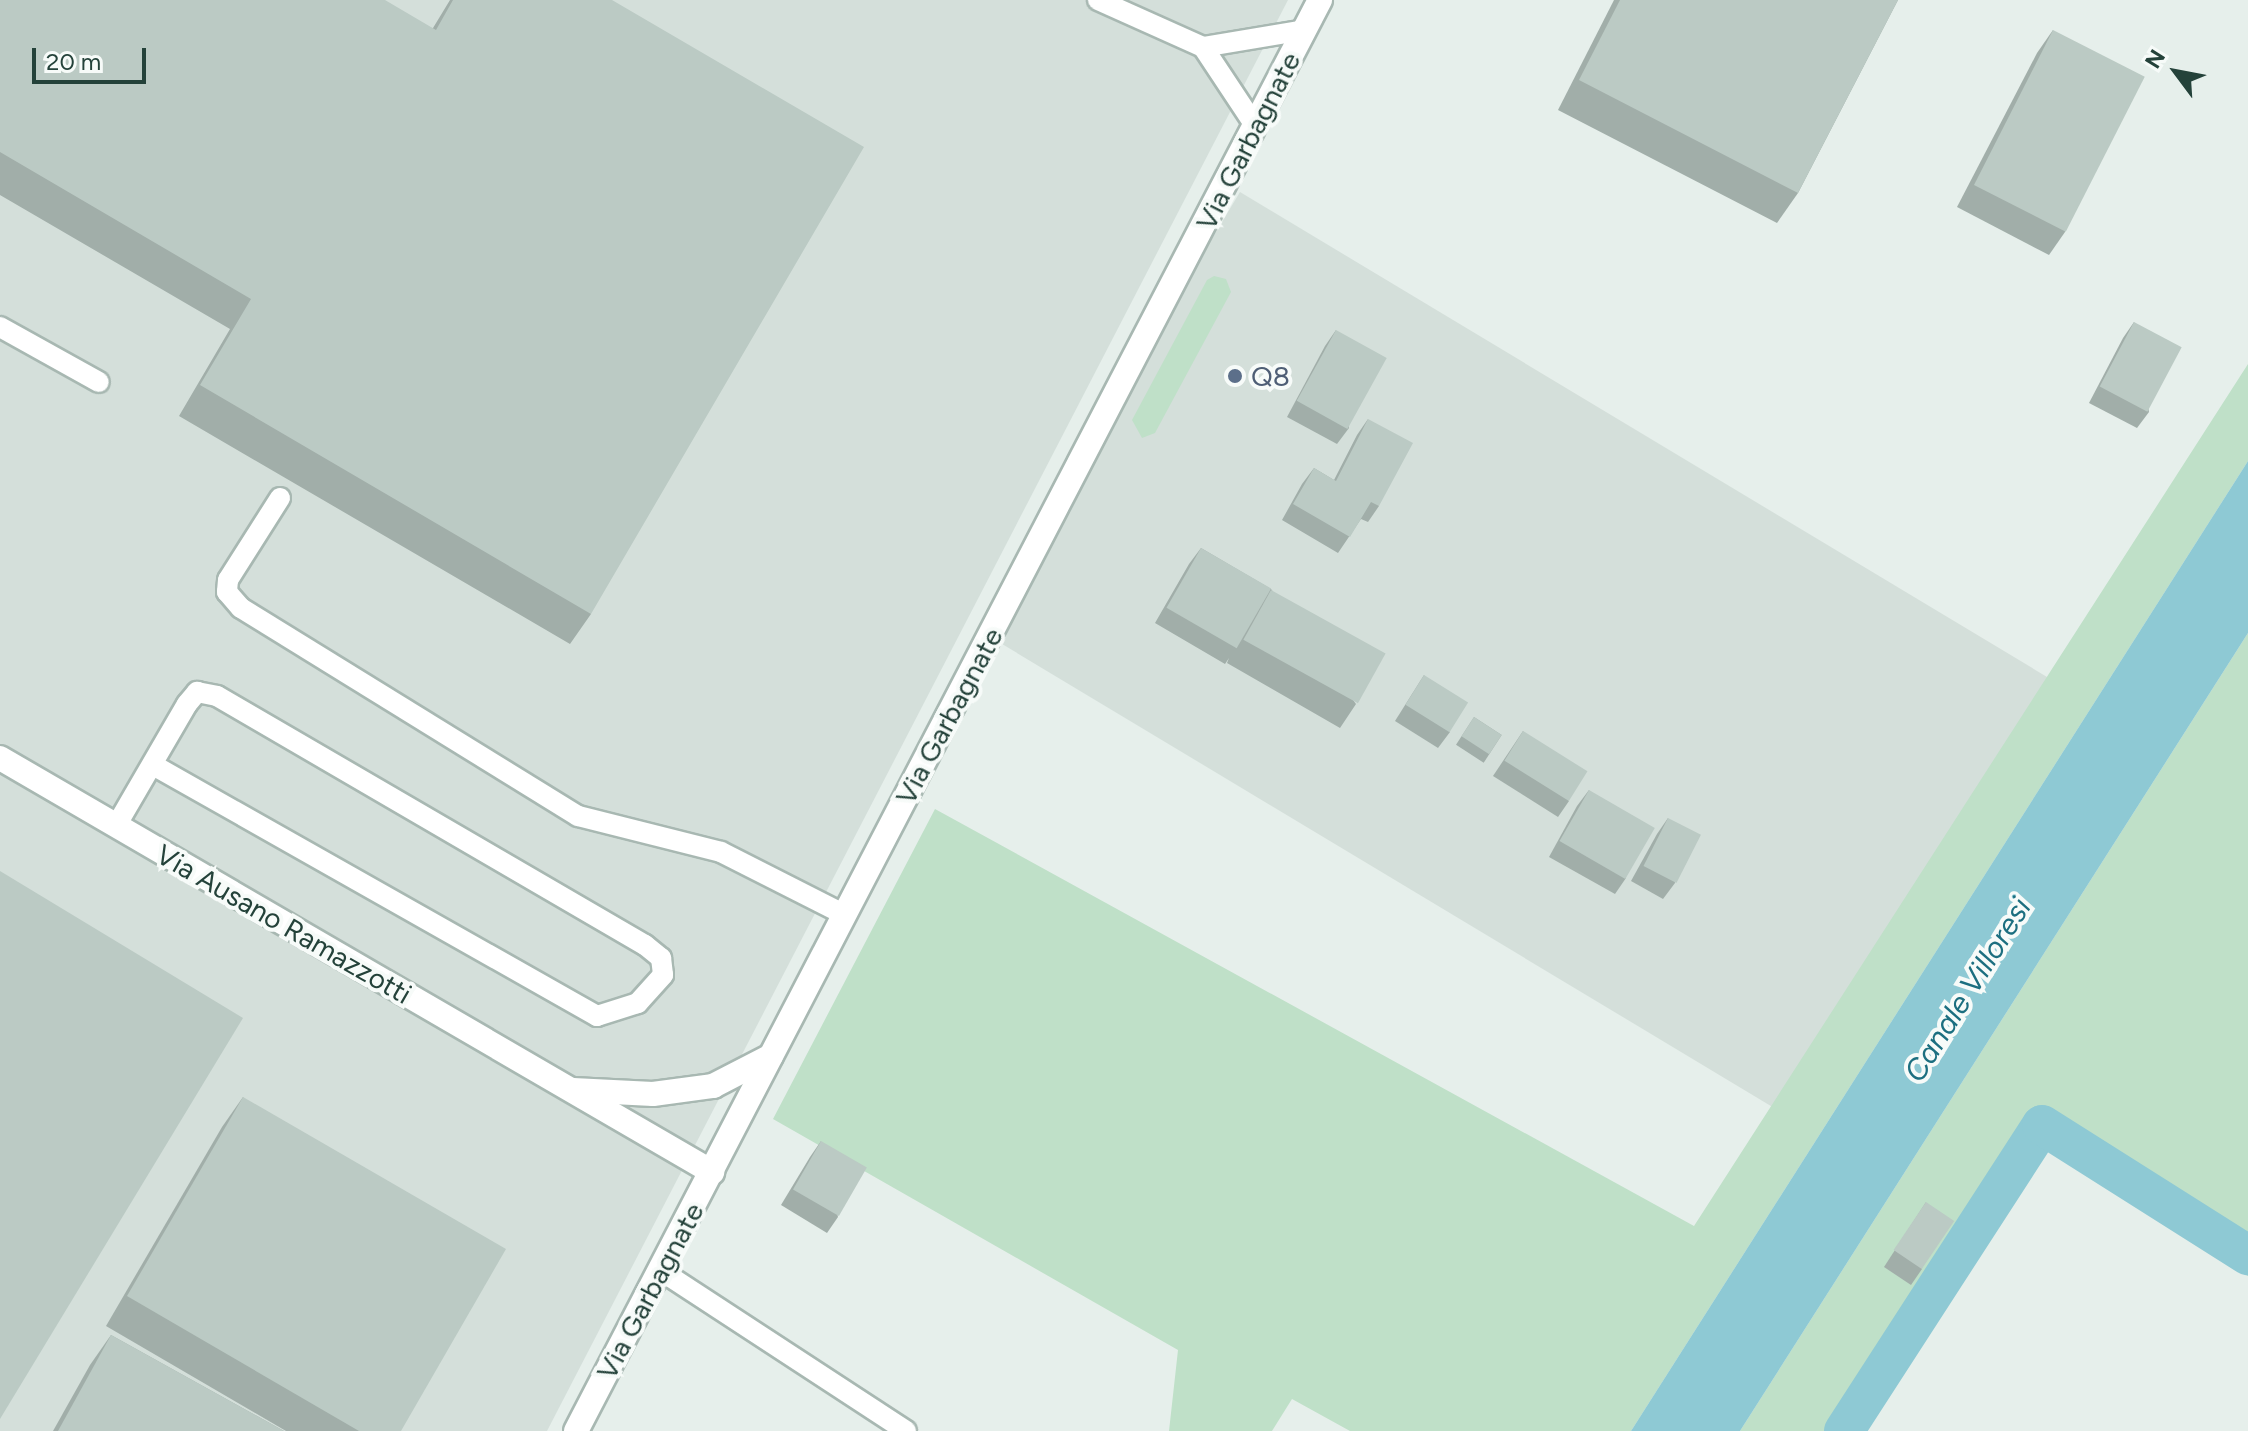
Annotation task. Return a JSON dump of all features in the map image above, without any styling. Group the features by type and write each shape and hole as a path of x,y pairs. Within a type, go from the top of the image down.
{"street":[{"name":"Via Garbagnate","path":"576,1431 1320,0"},
{"name":"Via Ausano Ramazzotti","path":"0,758 712,1172"},
{"name":"Via Ausano Ramazzotti","path":"569,1090 653,1094 713,1086 771,1056"}],"lane":[{"path":"1098,0 1203,47 1256,127"},
{"path":"1203,47 1305,30"},
{"path":"0,327 99,382"},
{"path":"280,498 228,580 227,592 241,608 578,816 721,852 845,915"},
{"path":"116,826 197,692 217,696 645,945 661,958 663,975 638,1003 597,1016 153,765"},
{"path":"660,1270 906,1431"}],"shaded area":[{"path":"0,0 1288,0 547,1431 0,1431"},
{"path":"1240,192 2048,678 1786,1115 977,629"}],"green space":[{"path":"1214,276 1226,279 1231,292 1155,433 1142,438 1132,420 1207,280"},
{"path":"2248,364 2248,461 1631,1431 1350,1431 1292,1399 1272,1431 1169,1431 1178,1350 773,1119 935,809 1694,1226"},
{"path":"2248,633 2248,1276 2047,1149 1861,1431 1740,1431"}],"water":[{"name":"Canale Villoresi","path":"2248,461 2248,633 1740,1431 1631,1431"}],"building":[{"path":"0,0 385,0 436,30 453,0 612,0 864,147 591,614 200,385 251,299 0,152"},
{"path":"1620,0 1898,0 1798,193 1579,80"},
{"path":"2053,30 2145,77 2066,232 1974,185"},
{"path":"2134,322 2182,347 2147,412 2100,386"},
{"path":"1336,330 1387,358 1347,429 1297,401"},
{"path":"1368,419 1413,443 1379,506 1371,502 1350,537 1293,504 1314,468 1336,481"},
{"path":"1201,548 1271,588 1237,648 1166,608"},
{"path":"1271,590 1386,654 1358,703 1243,640"},
{"path":"1424,675 1468,703 1450,732 1405,705"},
{"path":"1474,717 1502,735 1489,754 1461,736"},
{"path":"1523,731 1587,771 1569,801 1504,761"},
{"path":"1589,790 1655,828 1625,879 1560,841"},
{"path":"1668,818 1701,835 1676,883 1643,866"},
{"path":"0,871 243,1018 0,1419"},
{"path":"243,1097 506,1249 401,1431 359,1431 127,1296"},
{"path":"821,1141 867,1168 839,1216 793,1189"},
{"path":"1926,1202 1954,1221 1922,1269 1894,1250"},
{"path":"111,1335 284,1431 58,1431"}],"waterway":[{"path":"1844,1431 2042,1125 2248,1255"}],"place":[{"name":"Q8","path":"1235,376"}]}
